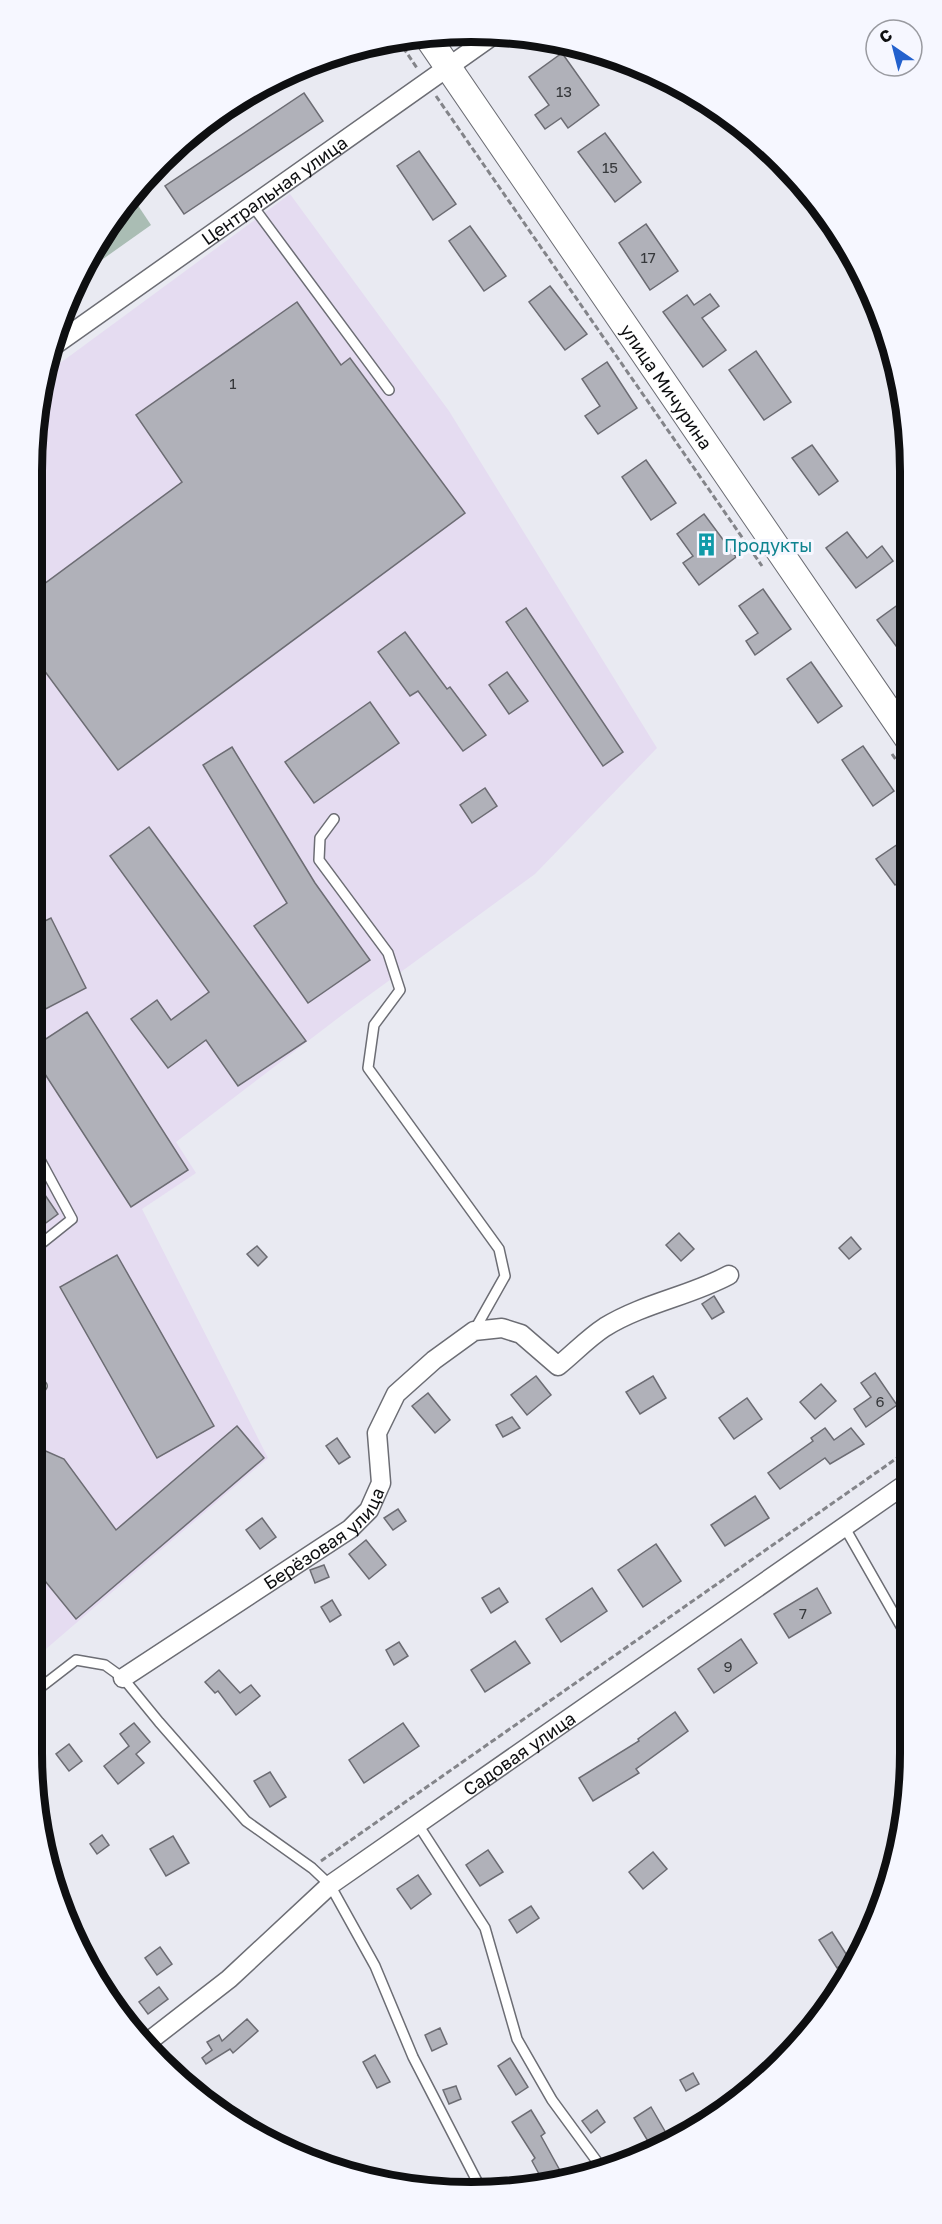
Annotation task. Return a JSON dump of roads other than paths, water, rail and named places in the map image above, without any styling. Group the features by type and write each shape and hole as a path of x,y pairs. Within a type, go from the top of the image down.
{"street":[{"name":"Центральная улица","path":"63,339 482,42"},
{"name":"улица Мичурина","path":"432,44 898,743"},
{"path":"474,1331 502,1328 521,1334 558,1366 604,1328 646,1307 712,1284 729,1275"},
{"name":"Берёзовая улица","path":"123,1678 350,1529 369,1510 381,1483 377,1433 396,1394 434,1360 474,1331"},
{"name":"Садовая улица","path":"152,2040 229,1979 330,1885 417,1822 900,1488"}],"lane":[{"path":"252,204 389,390"},
{"path":"334,819 320,838 318,861 388,953 400,990 374,1025 368,1068 499,1249 505,1276 474,1331"},
{"path":"42,1164 72,1220 42,1243"},
{"path":"845,1528 900,1624"},
{"path":"42,1686 76,1660 105,1665 123,1678 246,1821 312,1868 330,1885 375,1966 413,2057 477,2182"},
{"path":"417,1822 484,1928 517,2039 552,2100 598,2162"}],"place":[{"name":"Продукты","path":"706,545"}]}
